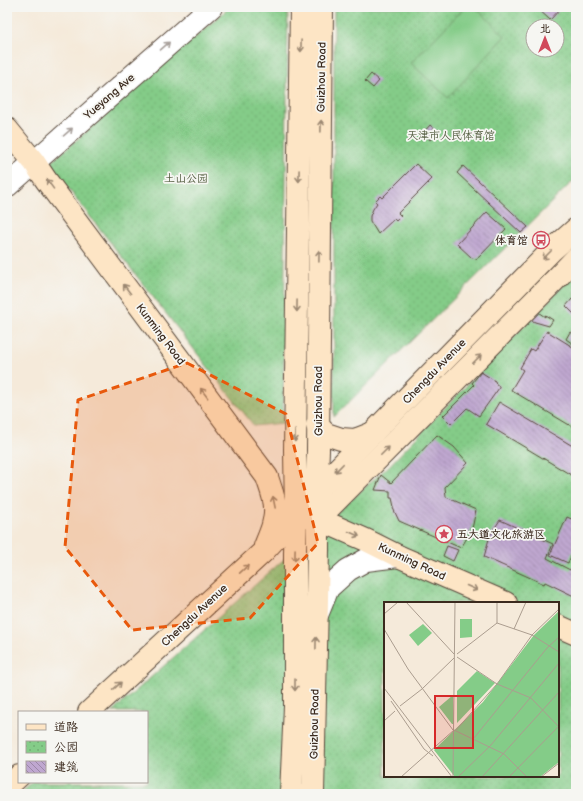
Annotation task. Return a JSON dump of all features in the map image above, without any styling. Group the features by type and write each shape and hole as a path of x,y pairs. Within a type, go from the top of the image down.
{"street":[{"name":"Yueyang Ave","path":"7,186 210,7"},
{"name":"Guizhou Road","path":"291,794 295,706 295,450 301,7"},
{"name":"Guizhou Road","path":"313,794 317,616 318,519 316,491 318,450 317,425 322,7"},
{"name":"Kunming Road","path":"7,129 34,162 267,478 276,509 273,526 263,552"},
{"name":"Chengdu Avenue","path":"90,711 263,552 296,516 316,491 551,251 576,228"},
{"name":"Chengdu Avenue","path":"318,519 576,258"},
{"path":"317,425 326,434 341,439 355,440 374,433"},
{"path":"296,516 318,519"},
{"name":"Kunming Road","path":"318,519 504,602"},
{"path":"317,616 328,588 348,570 366,560 398,556"},
{"path":"559,626 576,634"},
{"path":"7,787 18,777"}],"highlighted area":[{"path":"187,363 286,414 318,543 250,618 132,630 65,547 78,400"}],"green space":[{"name":"土山公园","path":"230,7 288,7 283,423 254,426 49,164"},
{"name":"天津市人民体育馆","path":"334,7 576,7 576,178 334,417"},
{"path":"465,7 475,7 505,36 448,98 411,63"},
{"name":"五大道文化旅游区","path":"576,272 576,794 20,794 32,783 148,783 148,711 113,711 389,466"}],"building":[{"path":"536,7 562,7 552,18 548,18"},
{"path":"371,74 379,81 373,88 365,81"},
{"path":"430,125 438,132 430,140 423,133"},
{"path":"416,164 432,179 398,213 401,216 396,221 394,219 378,234 370,221 370,216 377,203 375,201 380,196 382,198"},
{"path":"463,166 528,227 521,233 457,173"},
{"path":"487,212 506,229 479,257 476,259 472,258 457,244"},
{"path":"576,298 576,316 566,306 572,299 574,300"},
{"path":"538,312 553,320 549,326 531,320"},
{"path":"547,331 576,349 576,429 511,390 523,370 520,368 531,349 534,351"},
{"path":"570,332 576,335 576,346 566,339"},
{"path":"481,372 495,381 499,388 479,416 467,408 451,424 443,416 474,385 472,383"},
{"path":"499,402 576,448 576,478 486,424"},
{"path":"437,435 454,447 468,463 445,487 446,497 476,510 472,529 461,548 399,521 393,508 392,498 390,498 390,491 375,490 381,475 391,483"},
{"path":"567,517 576,521 576,544 568,563 550,555"},
{"path":"500,520 553,544 547,558 570,570 576,563 576,597 545,582 544,584 484,557 490,535"},
{"path":"447,546 458,550 453,561 443,556"}],"place":[{"name":"体育馆","path":"541,240"},
{"name":"五大道文化旅游区","path":"444,534"}]}
